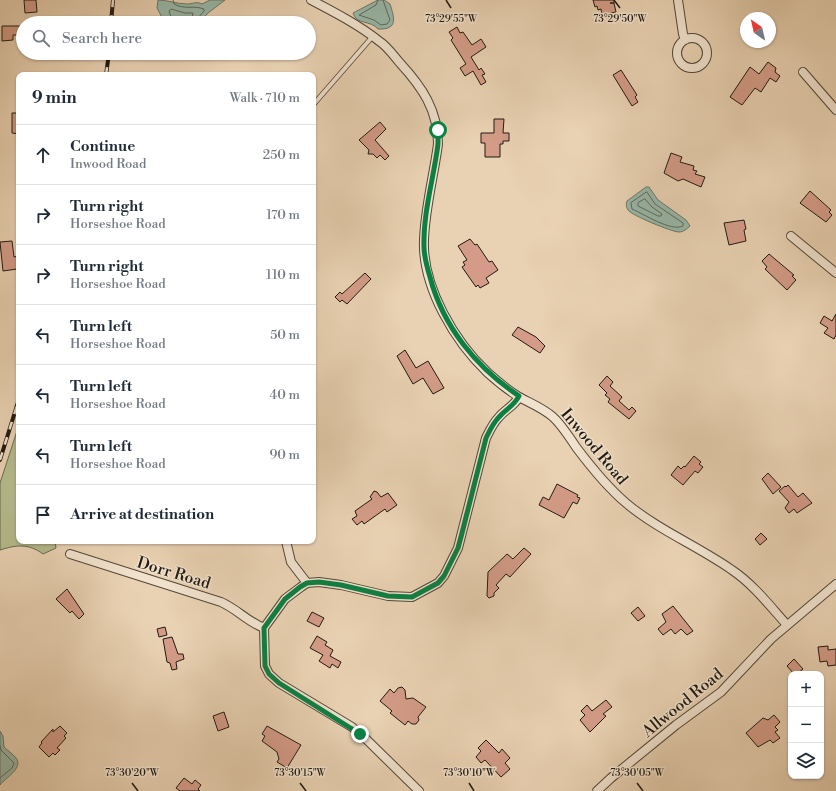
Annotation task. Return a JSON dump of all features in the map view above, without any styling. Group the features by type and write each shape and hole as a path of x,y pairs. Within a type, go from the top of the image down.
{"street":[{"name":"Inwood Road","path":"311,0 373,36 388,49 419,85 431,105 436,119 438,144 424,240 426,261 434,291 453,331 488,373 519,396 554,418 592,467 624,502 657,526 733,570 757,592 787,625"},
{"path":"678,0 685,40"},
{"path":"803,72 836,110"},
{"path":"791,236 836,273"},
{"path":"419,791 356,731 279,683 269,674 264,657 264,628 285,599 307,583 319,582 341,585 400,598 412,597 438,583 450,566 458,548 486,438 492,426 500,416 515,404 519,396"},
{"path":"287,544 291,562 307,583"},
{"name":"Dorr Road","path":"70,554 221,602 241,613 255,625 264,628"},
{"name":"Allwood Road","path":"597,791 670,730 721,692 787,625 836,584"}],"lane":[{"path":"316,102 373,36"}],"green space":[{"path":"16,434 16,544 55,544 56,548 43,554 38,550 22,546 0,550 0,483"}],"water":[{"path":"158,0 183,4 202,4 210,0 225,0 205,16 161,16 157,8"},
{"path":"378,0 384,0 390,4 393,14 392,25 385,29 378,29 372,24 360,21 353,13"},
{"path":"646,187 649,187 658,200 686,220 690,226 679,232 675,231 644,219 628,210 626,206 627,201"},
{"path":"0,731 3,736 4,747 16,758 18,765 13,773 0,785"}],"building":[{"path":"24,0 36,0 37,12 25,13"},
{"path":"593,0 614,0 616,12 602,15 601,9 598,10 597,6 595,7"},
{"path":"2,26 16,26 16,35 13,35 13,40 2,41"},
{"path":"457,27 460,33 463,32 472,45 481,39 486,47 471,57 479,70 481,68 485,74 482,75 486,82 481,85 473,71 465,76 460,68 466,64 451,40 453,38 449,32"},
{"path":"768,62 776,68 775,72 780,76 776,82 770,78 761,92 755,88 742,105 730,97 750,67 759,74"},
{"path":"621,70 637,95 635,97 638,102 632,106 613,75"},
{"path":"12,113 16,113 16,134 12,133"},
{"path":"494,119 504,119 503,133 509,133 509,141 503,141 503,144 500,144 500,157 485,157 485,143 481,143 481,133 494,133"},
{"path":"380,122 386,129 375,140 389,156 385,160 380,155 377,158 373,154 368,154 369,150 359,140"},
{"path":"671,153 682,157 680,162 694,166 693,170 697,171 695,174 705,177 701,187 683,179 678,181 664,173"},
{"path":"810,191 831,210 829,212 832,215 826,222 800,203"},
{"path":"744,220 746,241 729,245 724,223"},
{"path":"470,239 475,245 477,244 489,262 492,261 498,270 486,278 489,283 480,288 478,285 476,287 462,267 465,265 463,262 467,260 458,246"},
{"path":"12,241 14,257 16,256 16,269 3,271 0,242"},
{"path":"769,254 794,275 792,276 796,280 787,290 765,269 767,267 762,261"},
{"path":"365,273 371,279 347,304 342,300 340,302 335,297 340,292 342,294"},
{"path":"836,314 836,335 834,339 824,333 828,328 820,323 824,316 832,321"},
{"path":"518,327 536,337 545,346 540,353 512,335"},
{"path":"405,350 416,368 428,361 444,388 433,394 423,378 413,384 397,356"},
{"path":"607,376 613,382 610,386 622,397 619,401 629,410 632,407 636,411 629,419 608,402 610,399 605,395 607,393 599,385"},
{"path":"694,456 701,462 699,464 703,467 698,473 695,471 683,485 671,475 678,466 681,469 684,466 685,467"},
{"path":"768,473 781,487 773,494 762,479"},
{"path":"557,484 578,495 577,497 580,498 577,504 573,502 564,518 539,505 543,497 549,500"},
{"path":"788,485 798,497 803,493 812,503 797,513 794,509 789,513 785,508 789,502 779,491"},
{"path":"374,491 381,497 388,493 397,505 387,512 385,509 364,524 362,521 357,525 352,519 357,516 355,511 372,499 370,497"},
{"path":"761,533 767,539 760,545 755,539"},
{"path":"524,548 531,554 510,577 506,574 496,585 499,588 494,593 494,596 489,598 487,596 488,572 507,554 513,559"},
{"path":"67,589 84,614 79,619 72,611 70,613 56,599"},
{"path":"673,606 693,631 687,635 681,629 675,634 671,629 663,635 658,629 666,622 662,614"},
{"path":"638,607 645,616 638,621 631,613"},
{"path":"312,612 324,618 319,627 307,621"},
{"path":"165,627 167,635 159,637 157,629"},
{"path":"317,636 327,642 325,645 333,650 330,656 341,662 338,668 332,664 330,668 319,661 323,655 310,648"},
{"path":"172,637 178,654 183,654 184,659 176,662 177,669 172,670 170,663 167,662 163,639"},
{"path":"828,646 828,650 836,649 836,665 828,666 827,661 820,662 818,647"},
{"path":"794,659 803,669 801,671 791,671 787,666"},
{"path":"402,687 405,690 406,699 413,698 426,707 418,717 419,720 416,724 412,724 408,721 405,725 390,713 392,711 380,701 390,689 394,693 398,688"},
{"path":"606,700 612,707 603,714 606,716 590,732 580,720 585,715 581,711 587,705 592,711"},
{"path":"224,712 229,727 218,731 213,716"},
{"path":"774,715 780,722 775,727 778,730 775,732 780,738 773,743 770,740 758,747 746,733 763,718 768,720"},
{"path":"60,726 67,733 64,736 66,738 57,748 60,750 55,755 53,753 49,757 39,747 42,743 41,742 53,729 53,732"},
{"path":"267,726 301,745 287,768 277,762 279,759 277,752 262,741 265,736 262,734"},
{"path":"486,740 499,753 502,749 510,758 505,763 510,769 501,777 485,760 481,763 476,757 481,751 478,748"},
{"path":"184,778 192,784 195,780 201,785 198,789 200,791 180,791 176,788"}],"railway":[{"path":"112,16 113,0"},
{"path":"106,72 108,60"},
{"path":"0,460 16,409"}],"route":[{"path":"360,734 352,727 279,683 269,674 265,666 264,657 264,628 277,608 285,599 307,583 319,582 341,585 400,598 412,597 438,583 450,566 458,548 486,438 492,426 500,416 515,404 519,396 500,384 488,373 453,331 442,311 434,291 426,261 424,240 425,223 436,162 438,130"}]}
